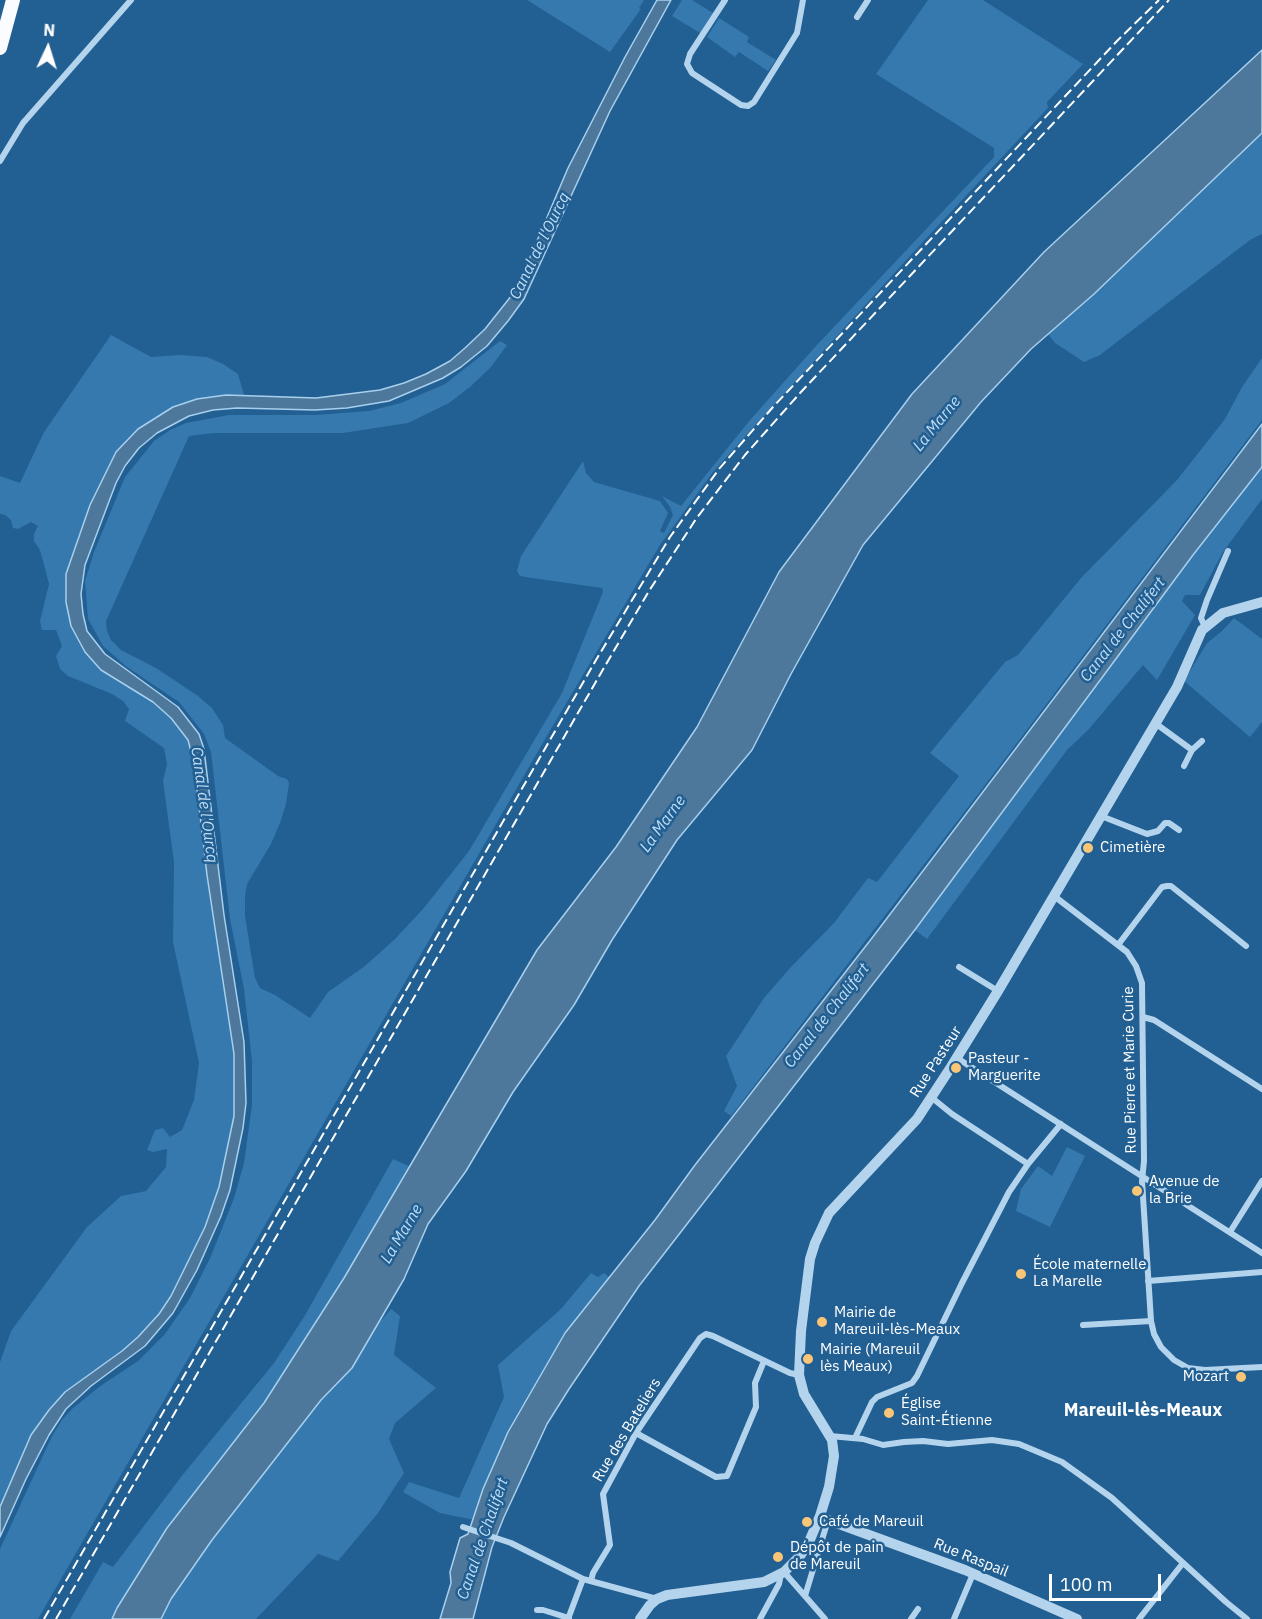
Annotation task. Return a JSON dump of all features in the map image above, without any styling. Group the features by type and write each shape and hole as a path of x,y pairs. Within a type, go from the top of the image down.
{"main road":[{"path":"0,36 12,0"},
{"path":"0,48 12,0"}],"street":[{"path":"0,161 23,123 131,0"},
{"path":"725,0 690,54 687,64 692,73 741,105 748,106 754,102 797,33 803,0"},
{"path":"857,17 868,0"},
{"path":"1205,627 1202,618 1207,600 1228,551"},
{"name":"Rue Pasteur","path":"799,1375 810,1259 829,1213 916,1119 957,1058 1177,687 1197,637 1205,627 1223,613 1262,602"},
{"path":"1155,723 1192,750"},
{"path":"1184,766 1192,750 1202,741"},
{"path":"1101,816 1147,834 1158,831 1165,823 1179,830"},
{"path":"1118,945 1162,887 1171,886 1246,946"},
{"name":"Rue Pierre et Marie Curie","path":"1054,896 1127,952 1139,975 1143,992 1144,1161 1142,1175"},
{"path":"959,966 998,991"},
{"path":"1143,1017 1154,1020 1262,1089"},
{"path":"957,1058 1262,1253"},
{"path":"931,1097 952,1114 1028,1164"},
{"path":"855,1438 872,1402 877,1397 912,1383 917,1376 1001,1207 1028,1164 1061,1124"},
{"path":"1142,1175 1151,1321 1154,1334 1161,1347 1174,1360 1188,1368 1216,1370 1262,1367"},
{"path":"1230,1232 1262,1181"},
{"path":"1148,1281 1262,1272"},
{"path":"1083,1325 1151,1321"},
{"name":"Rue des Bateliers","path":"591,1581 593,1573 610,1545 603,1494 636,1433 700,1338 706,1335 764,1361"},
{"path":"636,1433 716,1477 727,1476 756,1407 755,1383 764,1361 799,1375 804,1394 830,1436 834,1448 824,1518 805,1596"},
{"path":"830,1436 855,1438 883,1445 923,1441 948,1444 992,1440 1019,1444 1062,1462 1093,1483 1247,1619"},
{"path":"640,1619 657,1599 679,1592 750,1585 764,1582 783,1573 801,1556 824,1518"},
{"name":"Rue Raspail","path":"824,1518 973,1574 1077,1619"},
{"path":"463,1527 505,1541 583,1579 657,1599"},
{"path":"1139,1619 1183,1563"},
{"path":"783,1573 825,1619"},
{"path":"760,1619 783,1573"},
{"path":"954,1619 973,1574"},
{"path":"537,1610 569,1618 583,1579"},
{"path":"911,1619 918,1609"}],"shaded area":[{"path":"527,0 644,0 639,8 641,9 610,52"},
{"path":"682,0 692,0 713,13 700,33 672,16"},
{"path":"928,0 983,0 1083,64 1047,102 1048,108 713,472 660,545 548,734 38,1619 0,1619 0,1549 52,1436 72,1409 99,1387 138,1361 165,1334 190,1298 211,1256 234,1198 244,1163 252,1105 252,1061 244,989 230,919 211,752 204,734 179,702 127,667 103,646 88,619 85,581 94,552 125,477 154,441 186,423 229,415 315,415 369,411 401,403 445,384 500,341 507,345 491,367 470,387 449,403 408,423 343,433 214,433 189,436 106,621 111,640 121,650 156,668 198,696 212,708 223,725 225,738 278,776 287,779 289,783 286,804 280,823 271,844 247,884 245,916 255,978 260,988 310,1018 328,992 365,966 394,940 423,909 469,851 562,693 603,592 602,588 520,576 517,571 521,556 583,461 586,473 594,482 660,501 668,513 660,531 664,533 673,515 662,496 681,506 750,420 816,346 994,157 994,148 876,74"},
{"path":"719,18 749,37 747,42 776,60 768,71 739,52 735,57 707,37"},
{"path":"1262,133 1262,234 1250,240 1100,355 1084,362 1055,343 1048,334 1094,294"},
{"path":"111,335 151,357 180,355 207,357 223,364 238,374 244,395 226,395 116,452 90,505 66,574 71,626 171,718 188,740 194,763 234,1054 234,1116 219,1187 205,1227 171,1296 159,1314 138,1337 31,1435 0,1507 0,1362 11,1331 87,1227 121,1196 146,1191 166,1167 167,1149 153,1152 147,1150 155,1130 163,1128 170,1137 182,1130 194,1100 199,1063 173,942 174,862 163,781 167,764 164,748 125,721 129,709 123,701 112,694 68,676 60,669 56,656 62,646 56,630 42,630 40,621 49,584 40,550 34,541 34,534 38,526 31,522 18,529 13,528 11,520 0,514 0,476 20,483 44,432"},
{"path":"1262,358 1262,420 731,1116 724,1111 737,1086 726,1056 764,998 834,923 868,878 877,882 959,776 930,753 1005,662 1018,655 1081,578 1177,480 1225,419 1242,387"},
{"path":"1262,465 1262,499 1223,552 1200,595 1185,595 1182,601 1195,615 1157,680 1143,665 1089,729 1067,750 927,939 912,928 1226,508"},
{"path":"1234,618 1262,639 1262,722 1250,737 1184,681 1207,643"},
{"path":"1067,1147 1085,1156 1050,1227 1016,1211 1021,1189 1038,1166 1052,1176"},
{"path":"393,1159 409,1166 344,1278 264,1403 167,1528 112,1619 70,1619 103,1562 113,1567 181,1477 274,1363 304,1317"},
{"path":"591,1273 598,1277 604,1273 614,1281 474,1520 440,1513 403,1492 409,1482 459,1498 504,1397 498,1365 561,1309"},
{"path":"391,1309 400,1316 394,1355 436,1388 395,1423 389,1439 404,1473 378,1513 338,1561 318,1554 256,1619 161,1619 171,1599 238,1499 324,1387"}],"water":[{"name":"Canal de l'Ourcq","path":"657,0 671,0 610,111 524,299 487,346 443,378 389,401 347,408 315,410 237,408 213,410 189,416 157,433 139,448 125,466 116,483 85,565 81,594 83,614 87,631 105,654 178,707 199,734 204,749 224,915 244,1042 246,1103 230,1190 221,1216 197,1270 173,1313 145,1346 91,1386 66,1409 49,1435 26,1479 0,1537 0,1507 31,1435 65,1392 138,1337 159,1314 171,1296 205,1227 219,1187 234,1116 234,1054 207,875 194,763 188,740 171,718 153,702 101,670 85,652 71,626 66,602 66,574 90,505 116,452 138,429 173,407 197,399 226,395 316,398 380,390 426,374 450,361 465,348 485,329 512,295 568,168"},
{"name":"La Marne","path":"1262,50 1262,133 1094,294 1031,349 981,402 863,545 791,674 752,750 677,840 612,940 574,1005 513,1092 466,1171 428,1224 404,1279 352,1368 321,1400 212,1540 171,1599 161,1619 112,1619 167,1528 264,1403 344,1278 537,950 616,847 697,727 779,572 912,394 1044,252"},
{"name":"Canal de Chalifert","path":"1262,424 1262,467 1193,555 914,931 639,1286 569,1389 547,1424 504,1517 492,1547 473,1619 440,1619 451,1583 450,1572 460,1538 468,1534 483,1489 508,1432 565,1333 872,938"}],"railway":[{"path":"44,1619 596,660 670,537 719,469 773,407 1117,41 1159,0"},
{"path":"56,1619 605,666 649,591 696,519 745,455 801,392 1169,0"}],"place":[{"name":"Cimetière","path":"1088,848"},
{"name":"Pasteur - Marguerite","path":"956,1068"},
{"name":"Avenue de la Brie","path":"1137,1191"},
{"name":"École maternelle La Marelle","path":"1021,1274"},
{"name":"Mairie de Mareuil-lès-Meaux","path":"822,1322"},
{"name":"Mairie (Mareuil lès Meaux)","path":"808,1359"},
{"name":"Mozart","path":"1241,1377"},
{"name":"Église Saint-Étienne","path":"889,1413"},
{"name":"Café de Mareuil","path":"807,1522"},
{"name":"Dépôt de pain de Mareuil","path":"778,1557"}],"district":[{"name":"Mareuil-lès-Meaux","path":"1143,1411"}]}
